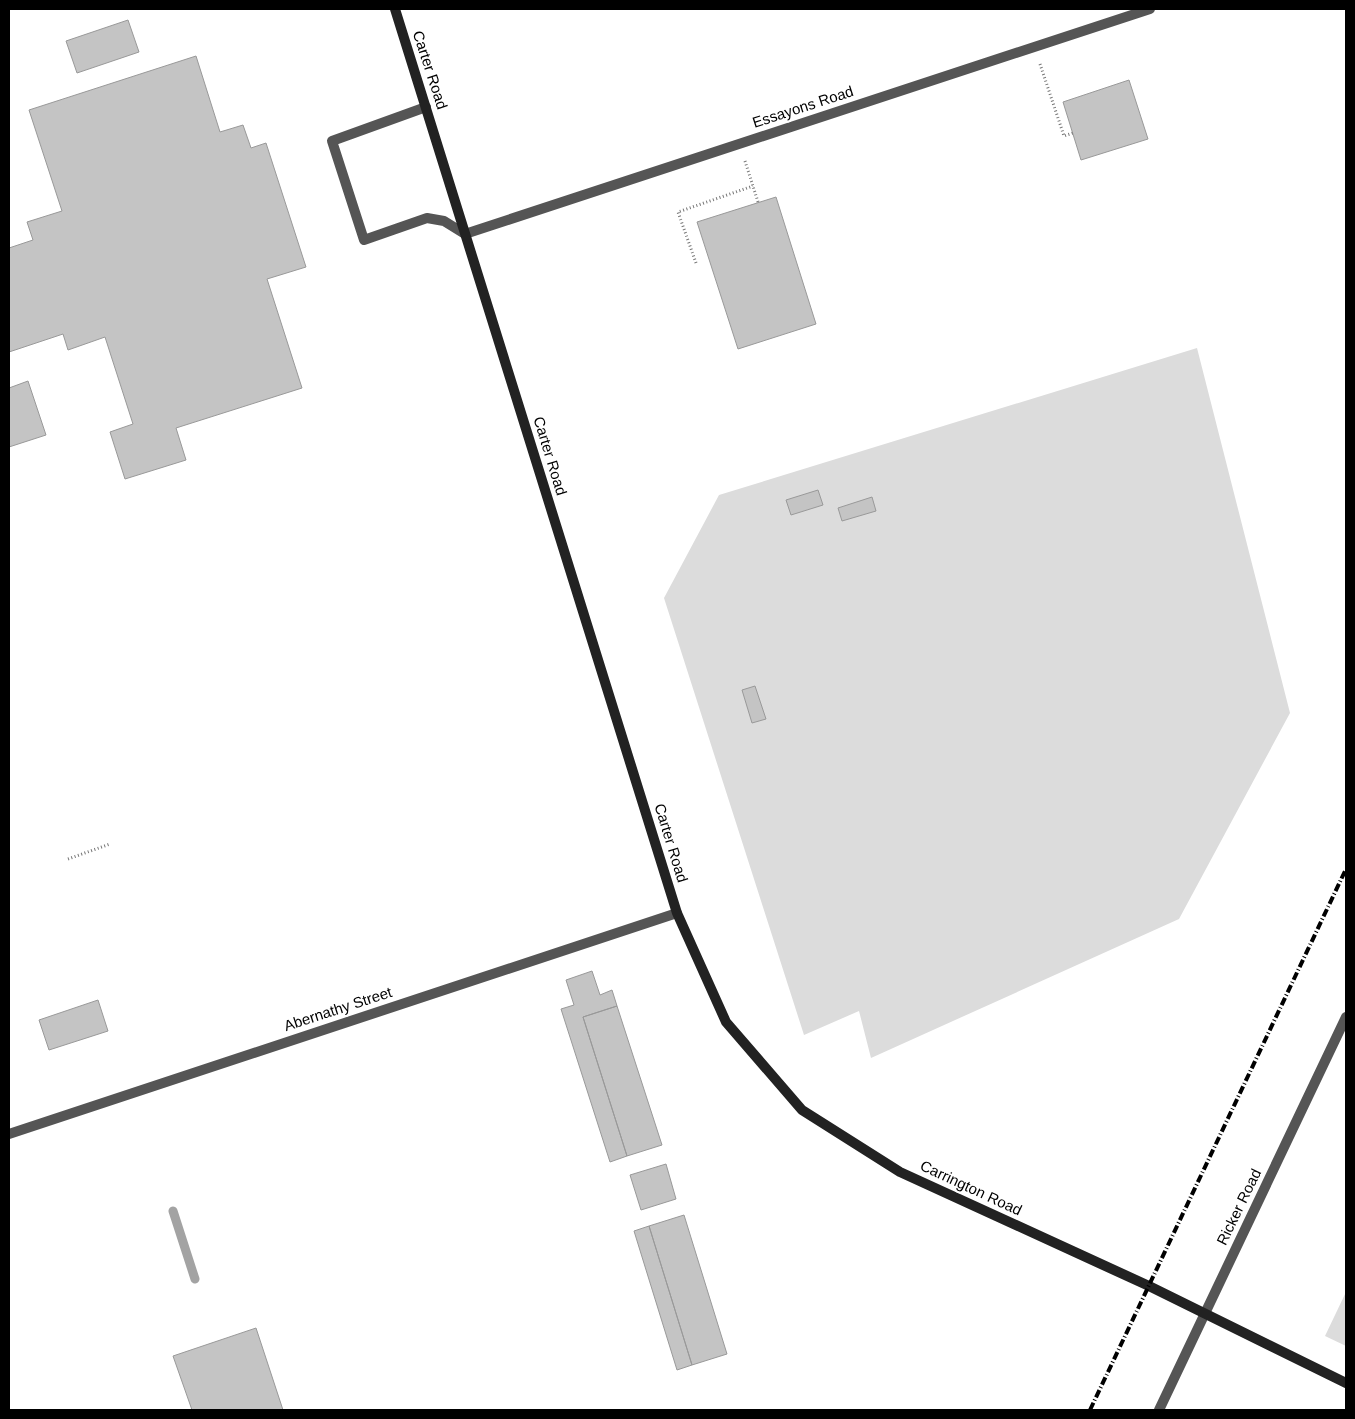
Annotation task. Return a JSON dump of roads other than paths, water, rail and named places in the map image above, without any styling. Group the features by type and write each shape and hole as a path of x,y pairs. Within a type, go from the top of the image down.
{"street":[{"name":"Carter Road","path":"395,9 677,913"},
{"name":"Essayons Road","path":"466,234 1150,9"},
{"path":"426,107 332,141 364,240 427,218 444,221 466,234"},
{"name":"Abernathy Street","path":"9,1134 677,913"},
{"name":"Carrington Road","path":"677,913 726,1022 802,1110 900,1172 1204,1314 1346,1383"},
{"name":"Ricker Road","path":"1159,1410 1346,1017"}],"waterway":[{"path":"173,1211 195,1279"}],"railway":[{"path":"1090,1410 1346,869"}]}
